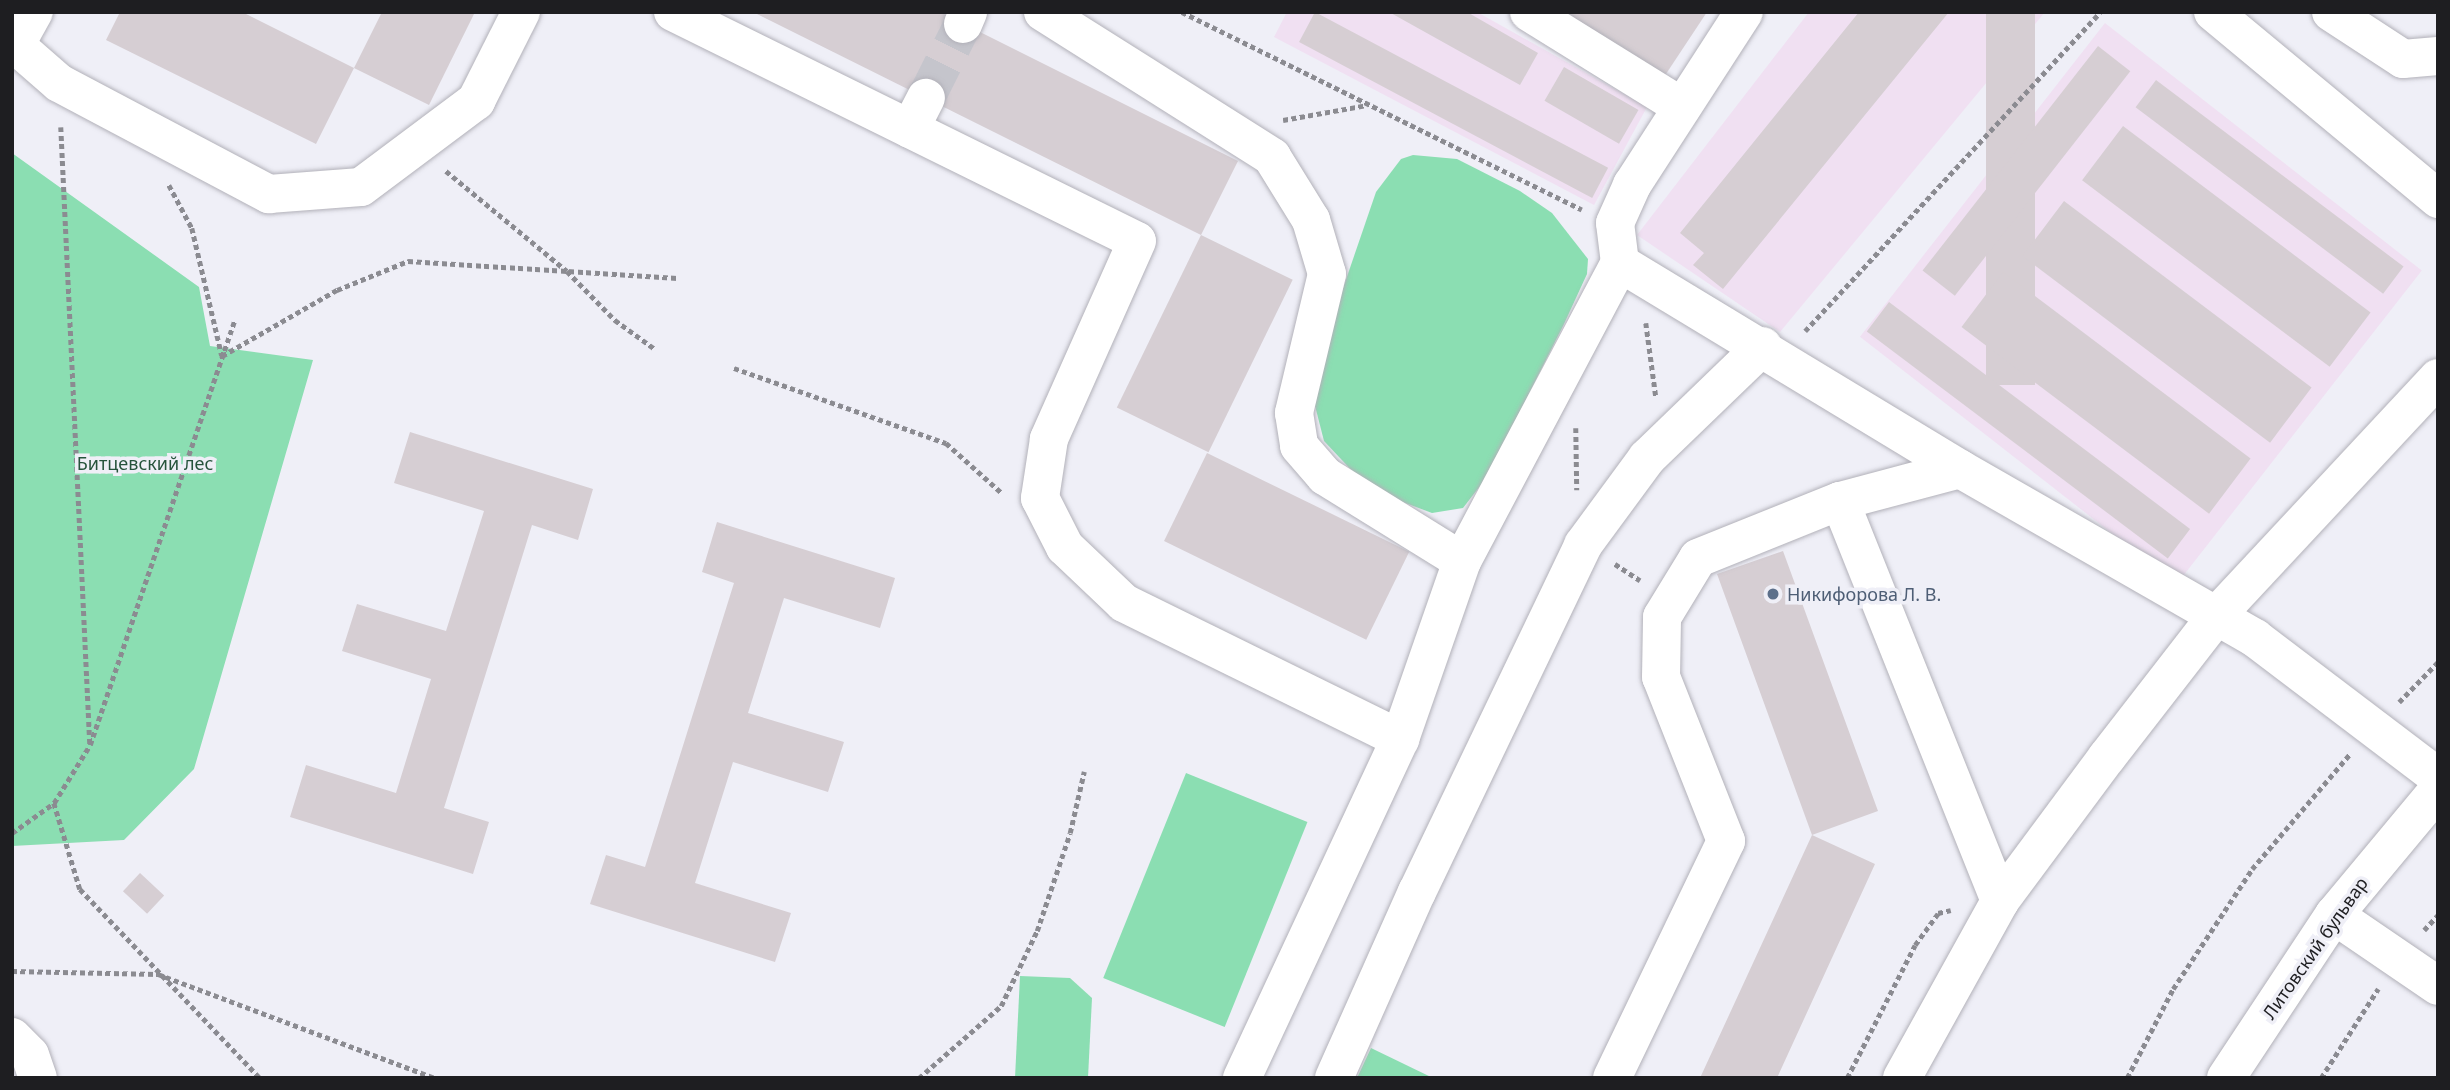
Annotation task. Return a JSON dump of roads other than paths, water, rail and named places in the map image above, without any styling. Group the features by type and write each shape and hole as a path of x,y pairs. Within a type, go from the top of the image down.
{"main road":[{"path":"21,33 59,83 270,194 361,187 477,101 521,12"},
{"path":"673,12 918,113 1137,241 1049,439 1040,498 1065,547 1124,603 1401,739"},
{"path":"1043,12 1272,157 1311,220 1327,274 1294,413 1299,446 1325,476 1462,561"},
{"path":"1529,12 1682,107"},
{"path":"1744,12 1632,184 1615,223 1629,269 1772,352 1960,468 2217,615 2438,777"},
{"path":"2213,12 2438,199"},
{"path":"2331,12 2403,58 2438,56"},
{"path":"1242,1078 1401,739 1462,561 1629,269"},
{"path":"1334,1078 1417,892 1583,545 1662,443 1772,352"},
{"path":"1902,1078 2000,901 2217,615 2438,378"},
{"path":"1612,1078 1726,841 1661,677 1662,617 1698,558 1840,501 1960,468"},
{"path":"1840,501 2000,901"},
{"name":"Литовский бульвар","path":"2226,1078 2334,915 2438,790"},
{"path":"2334,915 2438,986"},
{"path":"12,1037 30,1055 38,1078"}],"tunnel":[{"path":"926,98 963,24"}],"place":[{"name":"Никифорова Л. В.","path":"1773,594"}],"park label":[{"name":"Битцевский лес","path":"145,463"}]}
